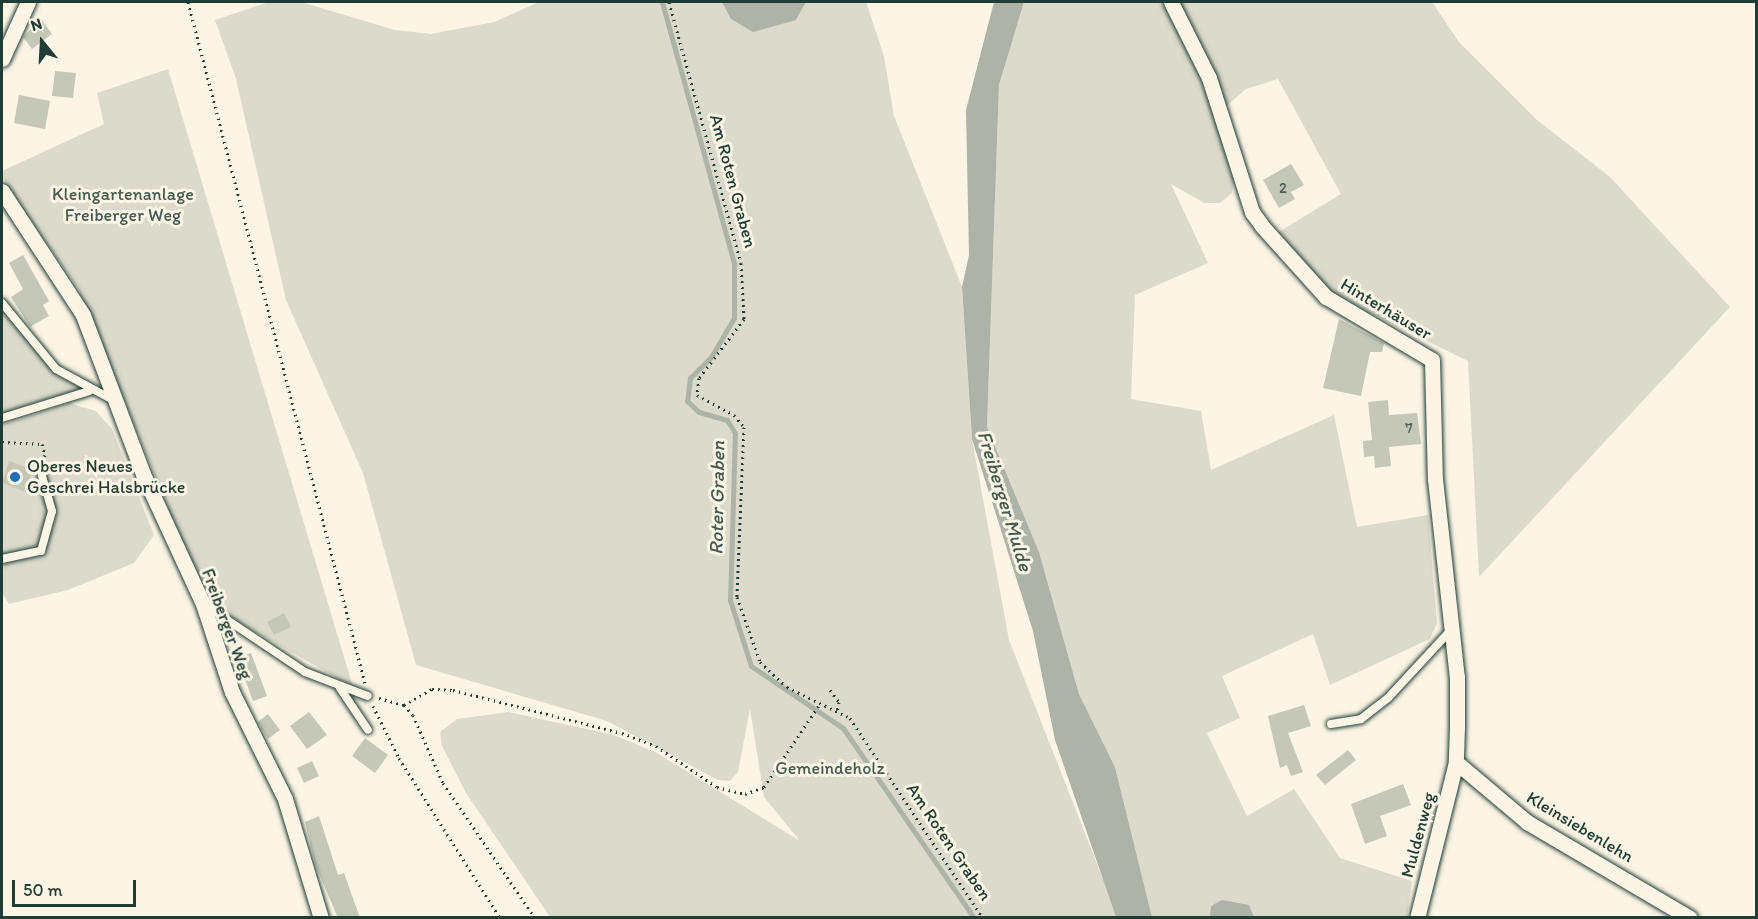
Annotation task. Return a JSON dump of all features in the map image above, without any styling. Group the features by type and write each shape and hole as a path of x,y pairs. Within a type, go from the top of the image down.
{"street":[{"path":"2,59 28,2"},
{"name":"Hinterhäuser","path":"1171,2 1209,78 1252,212 1262,226 1326,297 1432,360 1436,479 1452,628 1456,762"},
{"name":"Freiberger Weg","path":"2,191 84,315 115,401 203,604 231,692 285,799 321,918"},
{"name":"Muldenweg","path":"1417,918 1456,762"},
{"name":"Kleinsiebenlehn","path":"1456,762 1527,822 1689,918"}],"lane":[{"path":"2,303 34,348 89,391 115,401"},
{"path":"2,418 89,391"},
{"path":"2,559 40,550 52,511 42,475"},
{"path":"203,604 305,672 340,688 368,696"},
{"path":"1331,724 1361,719 1388,698 1452,628"},
{"path":"340,688 368,730"}],"path":[{"path":"188,2 368,696 399,758 500,918"},
{"name":"Am Roten Graben","path":"669,2 741,263 744,319 699,378 696,395 734,415 744,427 737,597 760,662 787,687 819,705 850,718 983,918"},
{"path":"2,442 42,444 42,475"},
{"path":"404,705 432,689 453,690 622,733 656,746 717,787 745,794 764,787 819,705"},
{"path":"830,690 839,702 837,712"},
{"path":"368,696 404,705 423,733 443,783 535,918"}],"green space":[{"name":"Gemeindeholz","path":"269,2 301,2 395,30 431,34 494,22 539,2 722,2 732,19 796,20 806,2 866,2 884,56 894,116 962,287 972,439 1009,640 1118,917 550,917 466,793 442,746 440,732 457,719 508,712 614,735 657,753 800,841 764,797 750,709 738,772 730,781 718,780 607,721 416,665 363,473 286,300 236,79 215,20"},
{"path":"1024,2 1432,2 1459,42 1537,120 1610,177 1730,307 1479,577 1468,361 1335,296 1277,233 1341,194 1278,79 1246,89 1223,109 1238,153 1232,193 1220,203 1204,203 1171,184 1208,263 1135,295 1131,399 1201,411 1211,470 1334,415 1357,527 1428,515 1437,623 1430,639 1330,685 1313,634 1222,676 1240,718 1207,733 1247,816 1294,789 1340,858 1412,881 1407,917 1152,917 1115,767 1079,694 1039,552 987,427 999,85"},
{"name":"Kleingartenanlage Freiberger Weg","path":"168,69 353,687 208,605 79,290 2,178 2,171 104,124 97,93"},
{"path":"2,303 34,348 89,391 2,418"},
{"path":"69,403 96,411 112,429 154,535 134,563 68,590 9,604 2,593 2,425"}],"water":[{"path":"722,2 806,2 796,20 753,32 731,19"},
{"name":"Freiberger Mulde","path":"994,2 1024,2 999,85 987,427 1039,552 1079,694 1115,767 1152,917 1116,917 1055,740 1033,631 972,439 962,287 969,255 966,110"},
{"path":"1222,900 1249,905 1254,917 1210,917 1211,906"}],"building":[{"path":"41,19 52,34 32,49 23,37"},
{"path":"55,71 76,73 73,98 52,96"},
{"path":"19,95 50,101 45,129 14,123"},
{"path":"1291,164 1304,185 1291,192 1295,199 1279,208 1263,180"},
{"path":"23,255 49,301 43,305 49,316 30,327 11,297 23,289 9,263"},
{"path":"1339,319 1384,343 1382,352 1370,352 1361,396 1323,388"},
{"path":"1388,400 1389,415 1417,413 1421,444 1389,447 1391,466 1375,468 1374,456 1364,457 1363,441 1372,440 1368,402"},
{"path":"9,461 33,470 25,492 2,483"},
{"path":"284,613 291,627 274,635 267,622"},
{"path":"251,653 267,696 253,701 237,658"},
{"path":"1304,705 1311,726 1288,733 1303,772 1291,776 1287,765 1280,768 1268,716"},
{"path":"309,712 327,735 307,749 290,726"},
{"path":"268,714 280,730 268,739 258,722"},
{"path":"365,738 388,755 375,773 352,756"},
{"path":"1348,750 1356,760 1325,785 1316,775"},
{"path":"312,761 319,776 304,783 297,768"},
{"path":"1403,784 1411,805 1380,816 1387,836 1365,844 1351,804"},
{"path":"319,816 338,875 344,873 360,918 338,918 315,864 305,822"}],"waterway":[{"name":"Roter Graben","path":"662,2 734,264 734,318 711,357 690,378 687,401 699,412 727,420 735,433 730,600 751,666 843,728 974,918"}],"place":[{"name":"Oberes Neues Geschrei Halsbrücke","path":"15,477"}]}
